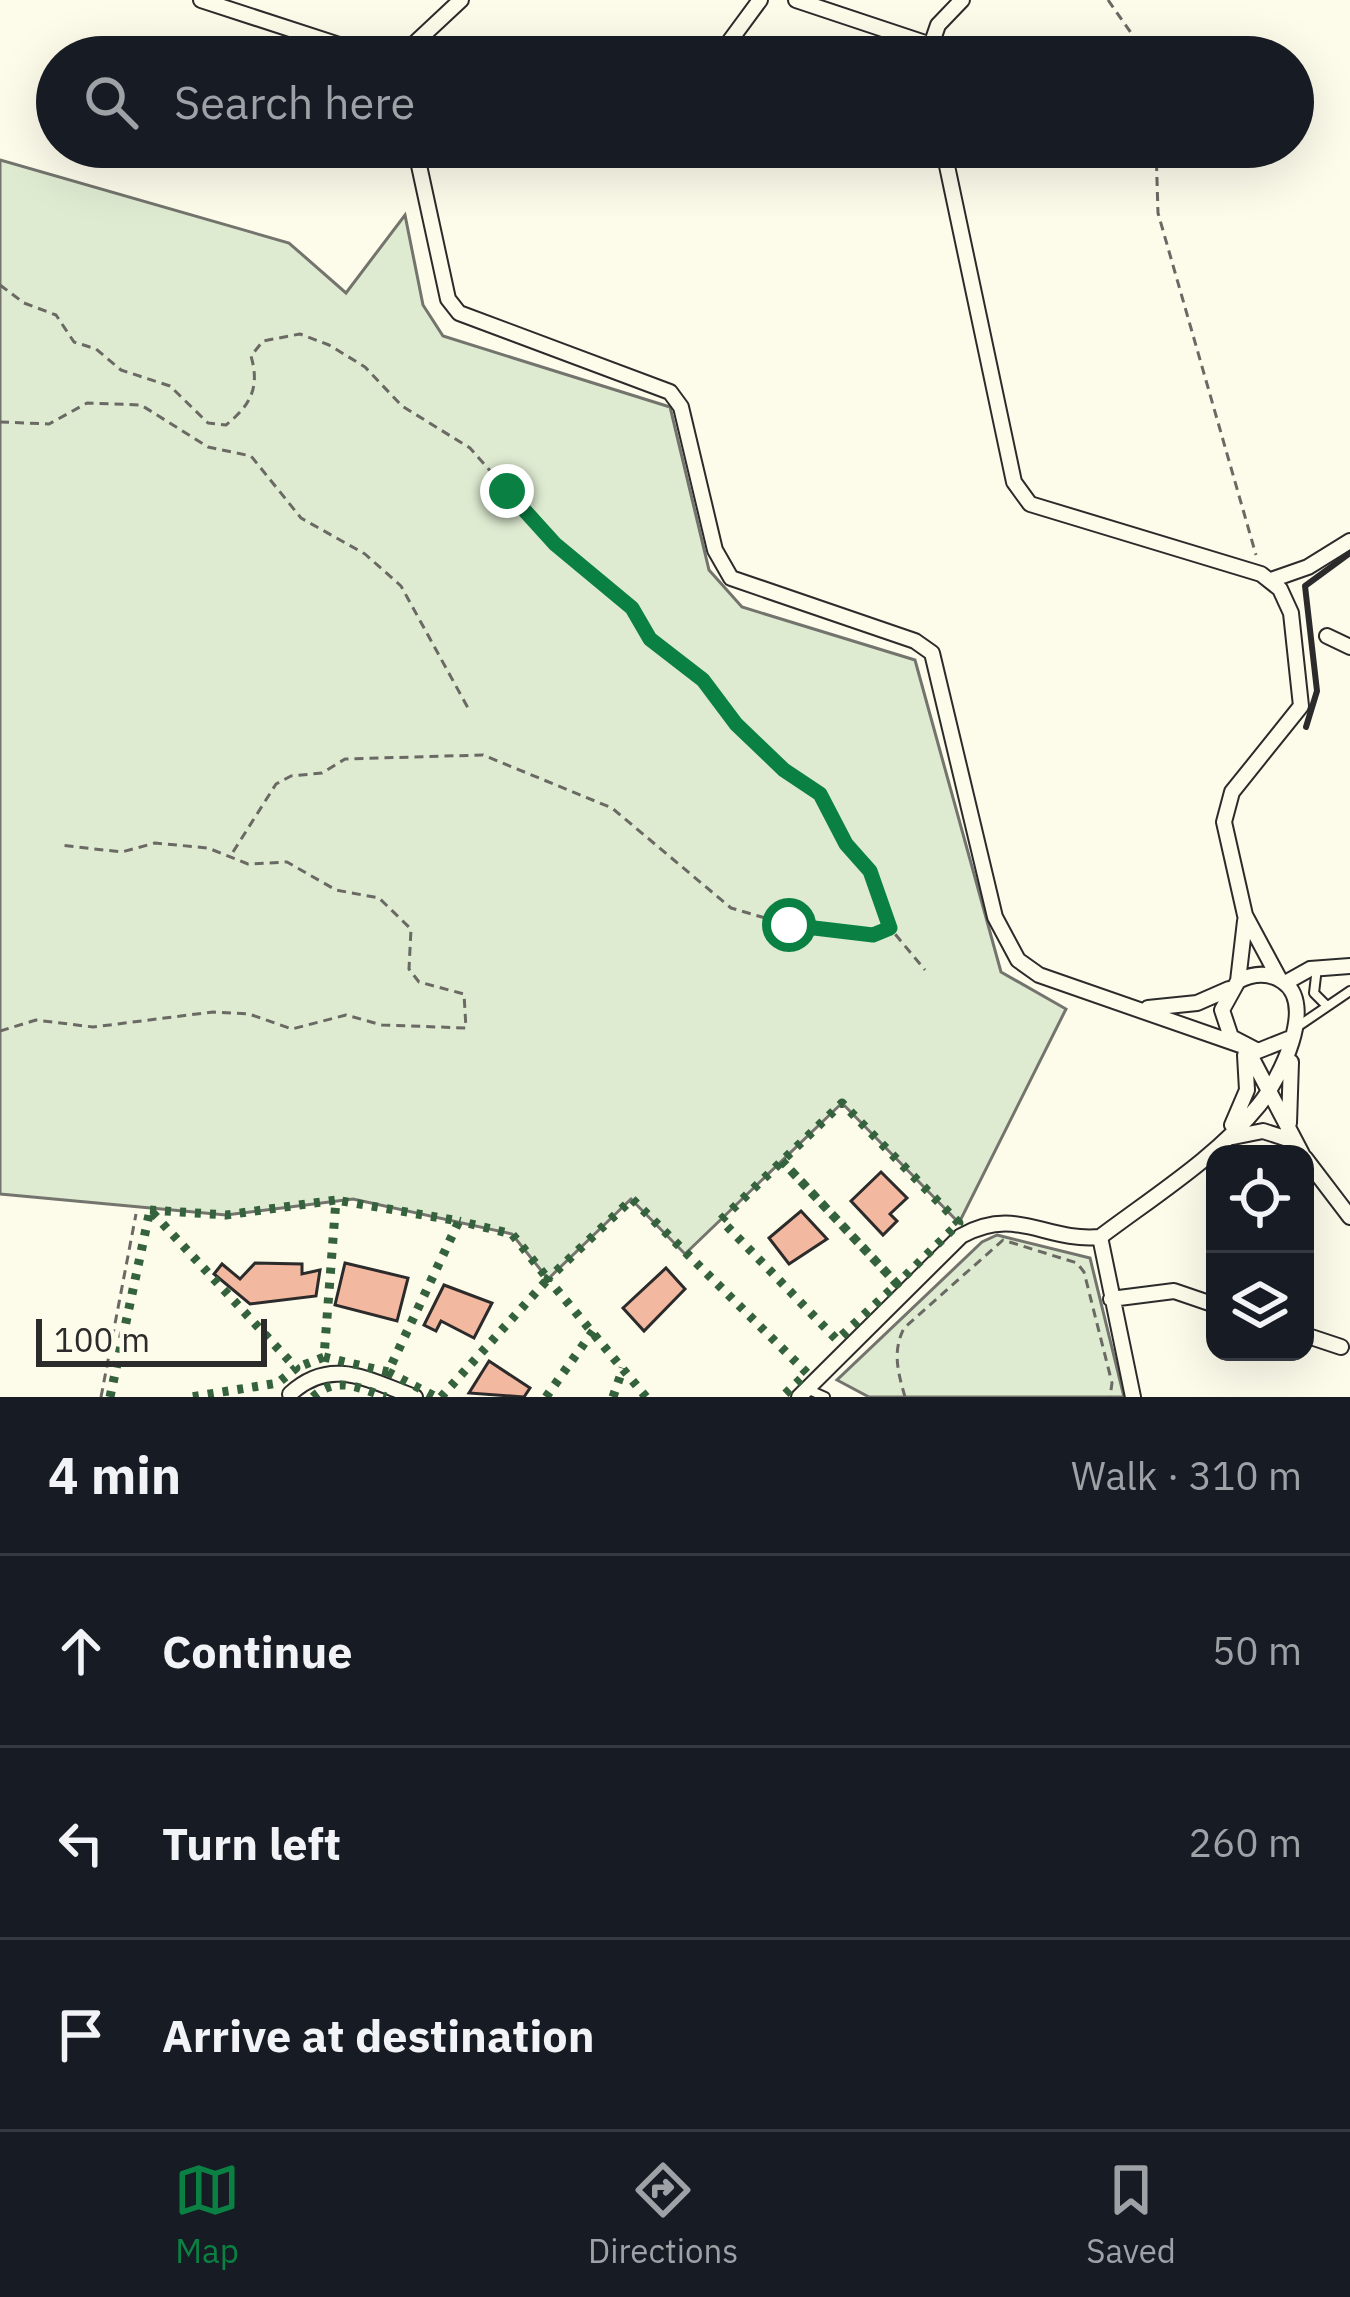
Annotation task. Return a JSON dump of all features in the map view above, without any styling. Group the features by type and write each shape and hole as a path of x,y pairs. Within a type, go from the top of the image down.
{"street":[{"path":"201,0 312,36"},
{"path":"422,36 460,0"},
{"path":"733,36 760,0"},
{"path":"796,0 889,36"},
{"path":"938,36 962,0"},
{"path":"420,168 448,299 460,313 670,392 680,407 715,550 731,578 915,641 932,653 1004,942 1040,975 1243,1047 1269,1050 1292,1034"},
{"path":"947,168 1014,482 1030,504 1266,577 1308,567 1350,541"},
{"path":"1286,601 1308,567"},
{"path":"1266,577 1286,601 1303,684 1301,706 1232,792 1224,822 1245,915 1299,1006 1286,1094 1291,1140"},
{"path":"1328,636 1350,647"},
{"path":"1245,915 1223,1021 1243,1047 1295,1145"},
{"path":"1285,983 1310,969 1350,970"},
{"path":"1137,1007 1172,1008 1259,974 1285,983 1350,970"},
{"path":"803,1393 961,1236 988,1221 1016,1221 1079,1238 1100,1237 1223,1140 1268,1092 1292,1034"},
{"path":"1223,1140 1247,1090 1243,1047"},
{"path":"1223,1140 1263,1131 1291,1140"},
{"path":"1314,1169 1350,1217"},
{"path":"1100,1237 1133,1397"},
{"path":"1111,1299 1174,1291 1206,1302"},
{"path":"1314,1338 1341,1347"},
{"path":"290,1394 326,1371 343,1371 415,1397"}],"lane":[{"path":"1316,976 1314,993 1325,1004"},
{"path":"1292,1034 1325,1004 1350,991"},
{"path":"803,1393 825,1397"}],"path":[{"path":"1108,0 1133,36"},
{"path":"1156,168 1157,213 1266,577"},
{"path":"0,285 24,303 56,315 74,341 96,349 121,370 170,386 208,423 226,424 243,411 255,390 251,356 262,341 301,334 365,368 402,406 470,448 555,544 632,608 650,639 703,680 736,724 784,770 820,794 846,844 870,871 890,928 925,970"},
{"path":"0,422 49,424 87,403 142,405 208,446 251,456 301,518 364,554 401,586 468,708"},
{"path":"231,855 276,784 291,776 322,773 345,759 483,755 612,808 731,908 789,925 873,935 890,928"},
{"path":"0,1031 36,1021 93,1027 213,1012 249,1014 292,1029 346,1015 382,1025 466,1028 464,994 419,982 409,969 411,929 379,898 336,890 287,862 248,864 231,855 155,843 122,852 59,844"},
{"path":"100,1397 136,1214"},
{"path":"905,1397 896,1366 896,1343 904,1328 1003,1240 1077,1263 1084,1272 1112,1383 1110,1397"}],"green space":[{"path":"0,160 289,243 346,293 405,215 423,305 443,336 670,407 709,570 742,607 915,660 1001,972 1066,1009 959,1223 842,1103 685,1254 631,1199 548,1279 512,1234 353,1199 226,1215 0,1194"},
{"path":"997,1235 1090,1258 1124,1397 869,1397 837,1380 982,1242"}],"building":[{"path":"881,1172 907,1198 890,1214 897,1221 883,1235 851,1201"},
{"path":"801,1211 827,1239 789,1264 769,1238"},
{"path":"255,1263 302,1264 302,1274 320,1270 316,1296 250,1304 214,1274 222,1264 240,1279"},
{"path":"345,1263 408,1278 397,1321 335,1305"},
{"path":"666,1268 685,1289 644,1331 623,1308"},
{"path":"444,1285 492,1303 474,1338 441,1321 436,1331 424,1325"},
{"path":"489,1361 530,1388 524,1397 469,1393"}],"hedge":[{"path":"782,1161 897,1284 837,1340 721,1220 842,1103 959,1223 897,1284 782,1161"},
{"path":"646,1397 548,1279 632,1199 807,1373 782,1397"},
{"path":"150,1210 226,1215 336,1200 324,1357 296,1368"},
{"path":"324,1357 388,1372 459,1221 336,1200"},
{"path":"110,1397 150,1210 296,1368 278,1383 191,1397"},
{"path":"441,1397 548,1279 512,1234 459,1221"},
{"path":"546,1397 593,1331"},
{"path":"613,1397 623,1368"},
{"path":"388,1372 436,1397"},
{"path":"313,1397 339,1385 386,1397"}],"wall":[{"path":"1306,727 1317,691 1305,586 1350,553"}],"route":[{"path":"507,491 555,544 632,608 650,639 703,680 736,724 784,770 820,794 846,844 870,871 890,928 873,935 789,925"}]}
